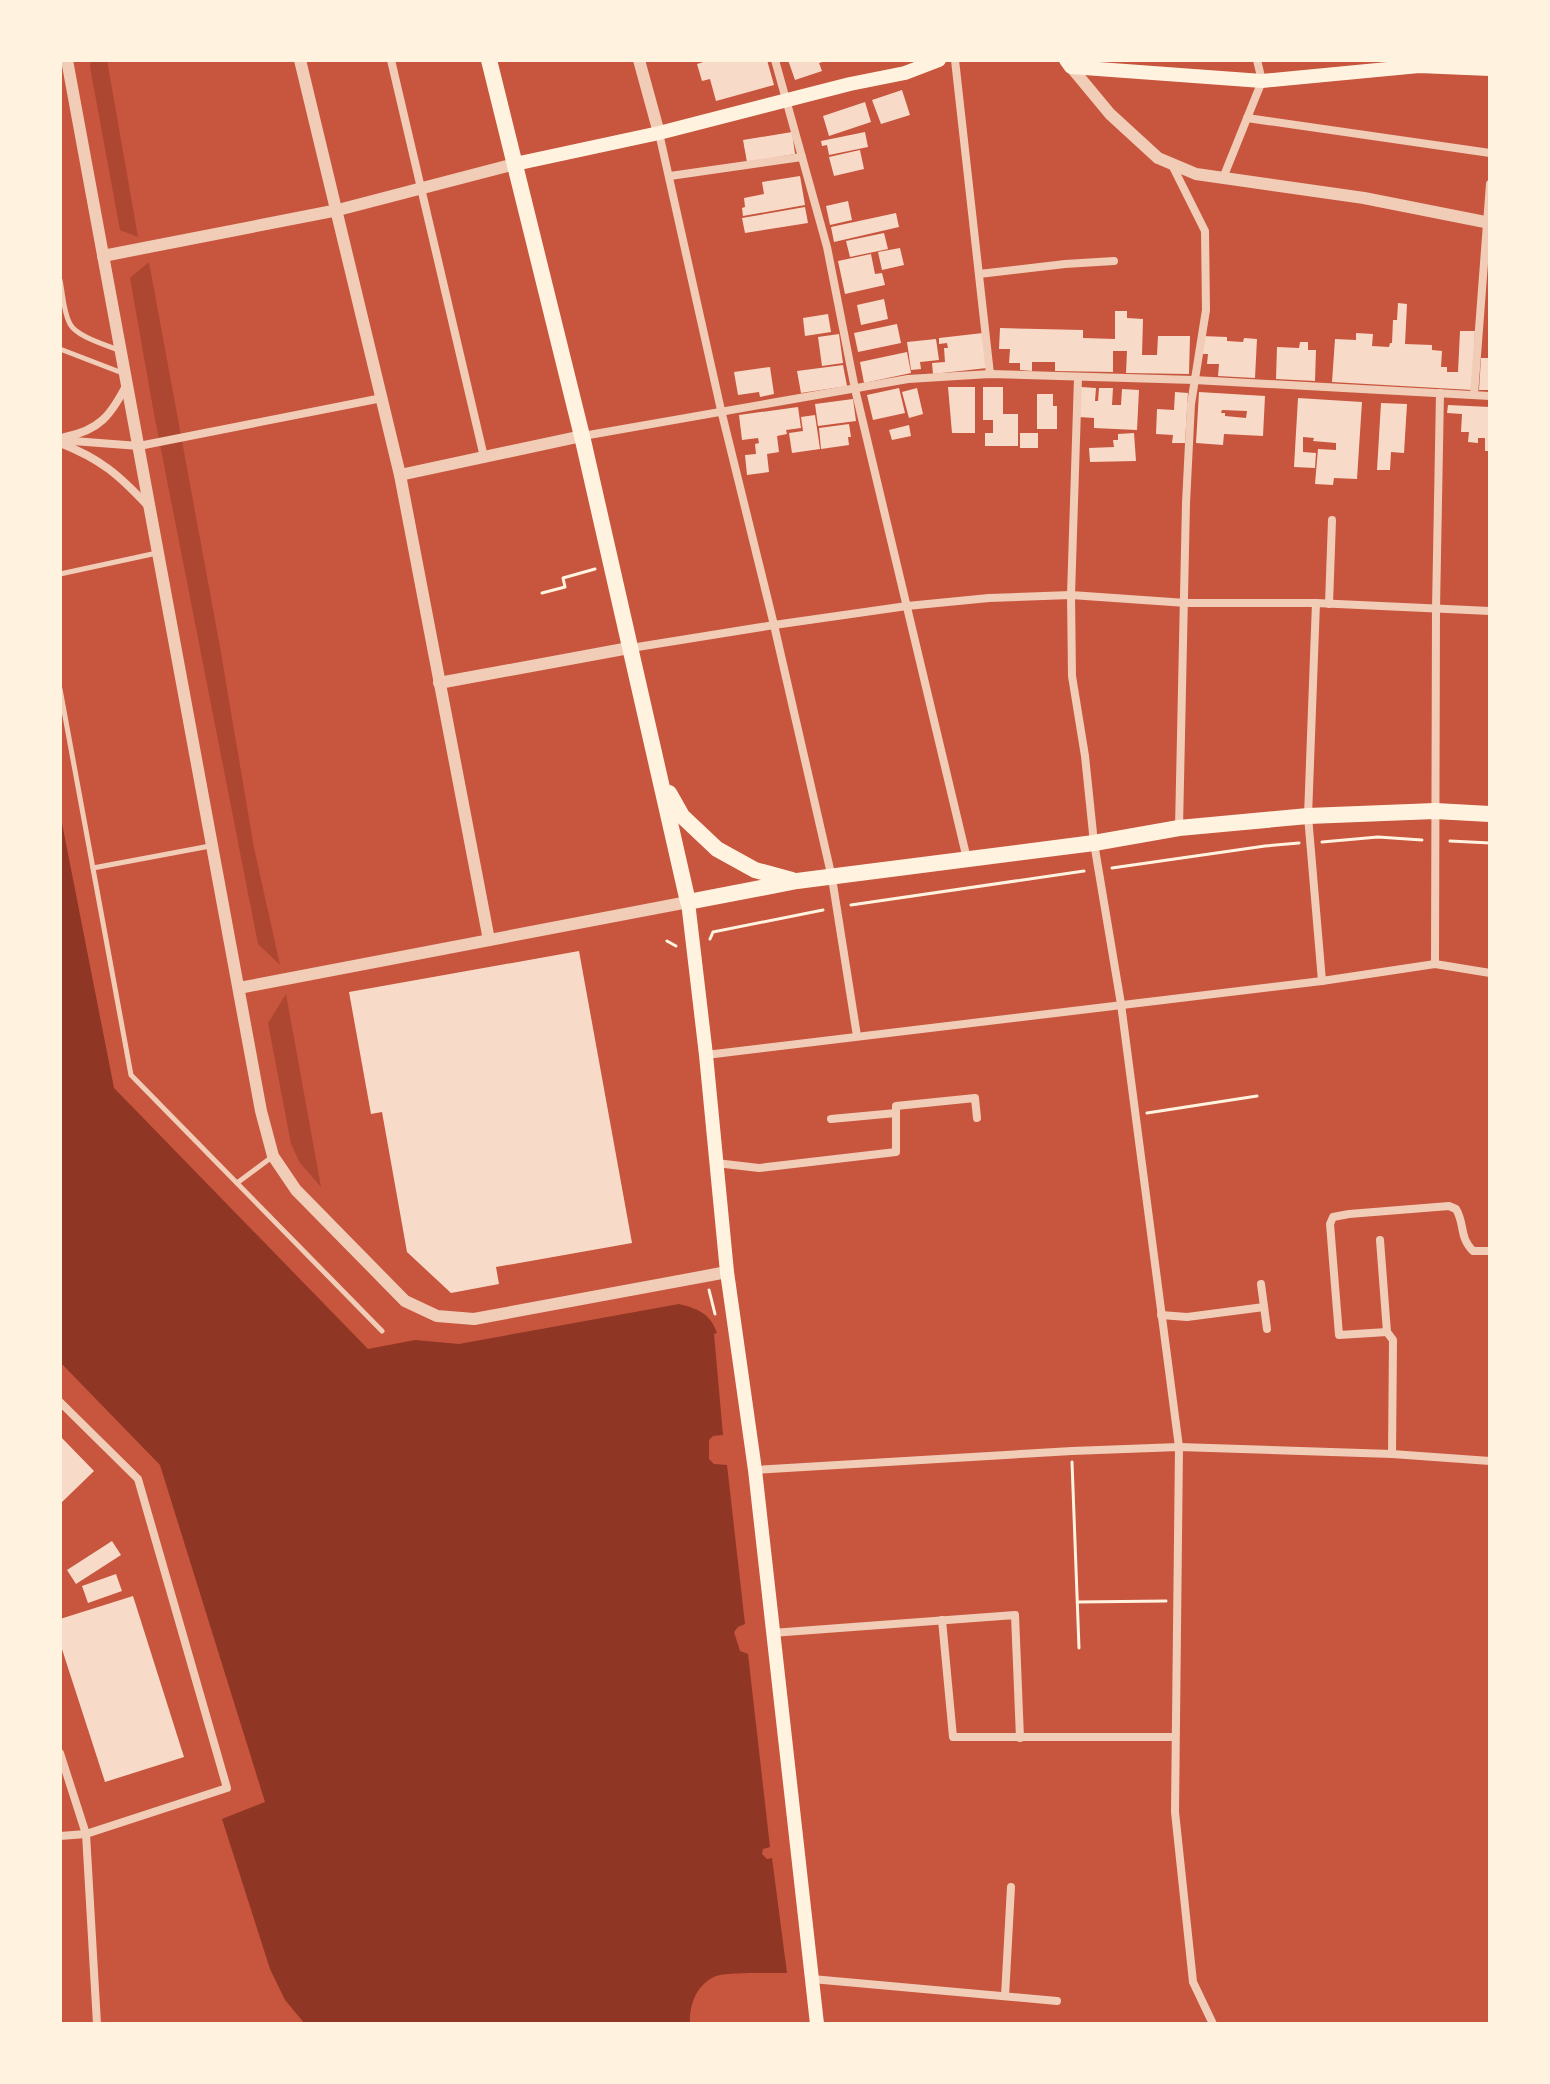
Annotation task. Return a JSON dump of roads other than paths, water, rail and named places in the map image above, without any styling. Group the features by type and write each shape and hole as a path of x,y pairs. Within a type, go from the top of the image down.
{"highway":[{"path":"489,60 582,436 688,902 797,881 1094,843 1179,828 1308,816 1435,811 1490,814"},
{"path":"660,777 682,816 717,849 755,870 797,881"}],"main road":[{"path":"515,164 659,133 905,73 939,60"},
{"path":"1068,64 1262,81 1419,66 1490,69"},
{"path":"688,902 727,1272 755,1470 817,2024"}],"street":[{"path":"67,60 261,1111 273,1156 296,1190 405,1301 437,1316 474,1319 727,1272"},
{"path":"300,60 400,475 489,940"},
{"path":"391,60 484,457"},
{"path":"639,60 670,176 721,410 832,878 857,1036"},
{"path":"775,60 827,247 855,389 967,860"},
{"path":"955,60 990,374"},
{"path":"1223,178 1262,81 1257,60"},
{"path":"1068,64 1110,114 1158,158 1172,165 1196,174 1364,198 1488,223"},
{"path":"1247,118 1490,153"},
{"path":"670,176 802,157"},
{"path":"103,256 338,210 515,164"},
{"path":"1172,165 1205,231 1206,310 1194,380 1186,503 1179,828"},
{"path":"1474,395 1490,184"},
{"path":"979,274 1114,261"},
{"path":"400,475 582,436 908,379 990,374 1194,380 1490,396"},
{"path":"1078,378 1071,595 1072,676 1085,756 1094,843 1121,1004 1179,1447 1175,1812 1193,1982 1213,2024"},
{"path":"60,440 103,421 114,408 126,379"},
{"path":"1435,964 1440,393"},
{"path":"60,440 139,446 382,398"},
{"path":"60,440 103,463 151,510"},
{"path":"1329,604 1332,520"},
{"path":"439,683 774,625 989,598 1071,595 1186,603 1316,603 1490,611"},
{"path":"1316,603 1308,816 1322,981"},
{"path":"239,988 688,902"},
{"path":"706,1055 1322,981 1435,964 1490,973"},
{"path":"716,1163 759,1168 896,1152 896,1106 975,1098 977,1118"},
{"path":"831,1119 896,1113"},
{"path":"1387,1332 1339,1335 1330,1224 1333,1217 1449,1206 1456,1209 1461,1217 1465,1243 1473,1251 1490,1251"},
{"path":"1380,1240 1387,1332 1393,1340 1392,1454"},
{"path":"1261,1284 1267,1329"},
{"path":"1161,1315 1187,1317 1264,1307"},
{"path":"60,1402 138,1479 227,1788 86,1834 60,1836"},
{"path":"755,1470 1179,1447 1392,1454 1490,1461"},
{"path":"772,1633 1015,1615 1020,1738"},
{"path":"942,1620 953,1737 1175,1737"},
{"path":"60,1753 86,1834 97,2024"},
{"path":"1005,1996 1011,1887"},
{"path":"812,1979 1057,2001"}],"lane":[{"path":"60,280 65,309 77,333 121,352"},
{"path":"60,349 126,379"},
{"path":"60,574 159,553"},
{"path":"60,689 131,1075 382,1331"},
{"path":"93,868 213,846"},
{"path":"237,1183 273,1156"}]}
